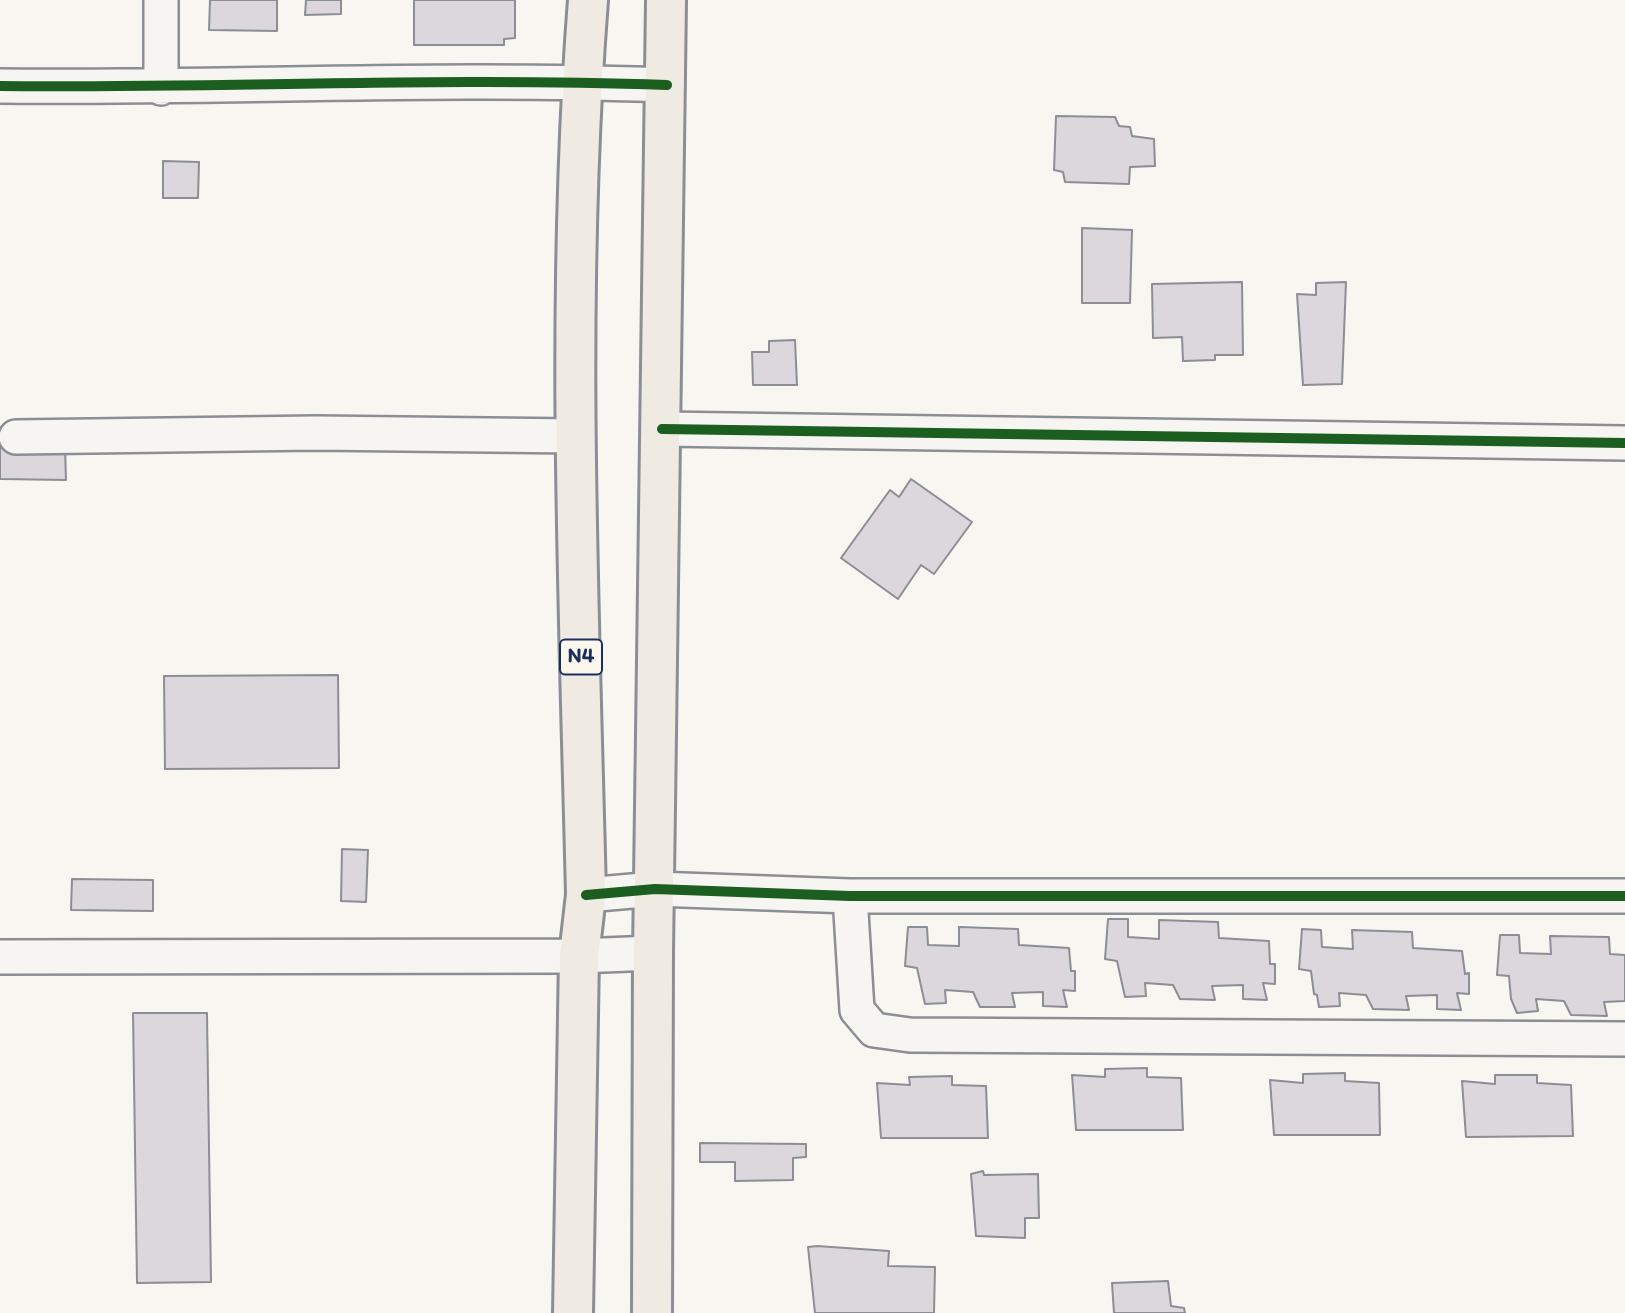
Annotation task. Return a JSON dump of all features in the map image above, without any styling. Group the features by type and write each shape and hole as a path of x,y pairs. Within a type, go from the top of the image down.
{"highway":[{"name":"N4","path":"573,1313 579,956 586,895 576,436 582,82 588,0"},
{"path":"652,1313 653,953 667,85 666,0"}],"street":[{"path":"160,88 161,0"},
{"path":"0,86 160,88 582,82 667,85"},
{"path":"662,429 1625,443"},
{"path":"16,437 316,433 576,436"},
{"path":"586,895 655,889 850,896 1625,895"},
{"path":"850,896 857,1010 874,1030 910,1035 1625,1039"},
{"path":"0,957 579,956 653,953"}],"building":[{"path":"210,0 277,0 277,31 209,30"},
{"path":"306,0 341,0 341,14 305,15"},
{"path":"414,0 515,0 515,38 504,39 504,45 414,45"},
{"path":"1056,116 1115,117 1119,126 1130,127 1132,136 1154,139 1155,166 1130,167 1129,184 1065,182 1063,172 1054,170"},
{"path":"163,161 199,162 198,198 163,198"},
{"path":"1082,228 1132,230 1130,303 1082,303"},
{"path":"1242,282 1243,355 1215,355 1215,360 1183,361 1182,337 1153,338 1152,284"},
{"path":"1346,282 1342,384 1303,385 1297,294 1316,295 1316,283"},
{"path":"795,340 797,385 753,385 752,352 769,352 769,341"},
{"path":"65,446 66,480 0,479 0,447"},
{"path":"911,479 972,522 934,574 921,565 898,599 841,558 890,490 899,497"},
{"path":"338,675 339,768 165,769 164,676"},
{"path":"342,849 368,850 366,902 341,901"},
{"path":"72,879 153,880 153,911 71,910"},
{"path":"1108,919 1128,919 1128,937 1159,939 1159,920 1218,922 1219,938 1269,941 1270,964 1275,964 1275,984 1263,983 1267,1000 1243,999 1243,985 1212,986 1215,1000 1180,999 1173,985 1145,983 1146,996 1125,997 1117,961 1105,959"},
{"path":"908,927 927,927 928,945 959,946 959,927 1018,929 1019,945 1069,948 1071,971 1075,971 1075,991 1063,990 1067,1007 1043,1006 1043,992 1012,993 1015,1007 980,1007 973,992 945,990 946,1003 925,1004 917,968 905,966"},
{"path":"1302,929 1321,930 1322,947 1353,949 1352,930 1412,932 1413,948 1462,951 1465,974 1469,973 1469,994 1457,993 1461,1010 1437,1009 1437,995 1406,996 1409,1010 1373,1009 1366,995 1339,993 1340,1006 1319,1007 1311,971 1299,969"},
{"path":"1500,935 1519,935 1520,953 1551,954 1550,936 1609,937 1610,954 1625,955 1625,1001 1604,1002 1607,1016 1571,1015 1564,1001 1536,999 1538,1011 1517,1013 1511,999 1509,976 1497,975"},
{"path":"133,1013 207,1013 211,1282 137,1283"},
{"path":"1147,1068 1147,1077 1181,1078 1183,1130 1076,1130 1072,1075 1105,1077 1105,1069"},
{"path":"1345,1073 1345,1081 1379,1083 1380,1135 1274,1135 1270,1080 1303,1083 1303,1074"},
{"path":"1495,1075 1537,1075 1537,1083 1571,1085 1573,1136 1466,1137 1462,1081 1495,1084"},
{"path":"952,1076 952,1085 986,1086 988,1138 881,1138 877,1083 910,1085 909,1077"},
{"path":"700,1143 806,1144 806,1157 793,1158 793,1180 735,1181 735,1162 700,1162"},
{"path":"983,1171 984,1175 1038,1174 1039,1218 1025,1218 1025,1238 976,1236 971,1174"},
{"path":"808,1247 889,1251 888,1266 935,1267 934,1313 815,1313"},
{"path":"1168,1281 1171,1306 1184,1308 1185,1313 1114,1313 1112,1283"}],"cycle path":[{"path":"0,86 417,82 667,85"},
{"path":"662,429 1625,443"},
{"path":"586,895 655,889 850,896 1625,896"}]}
